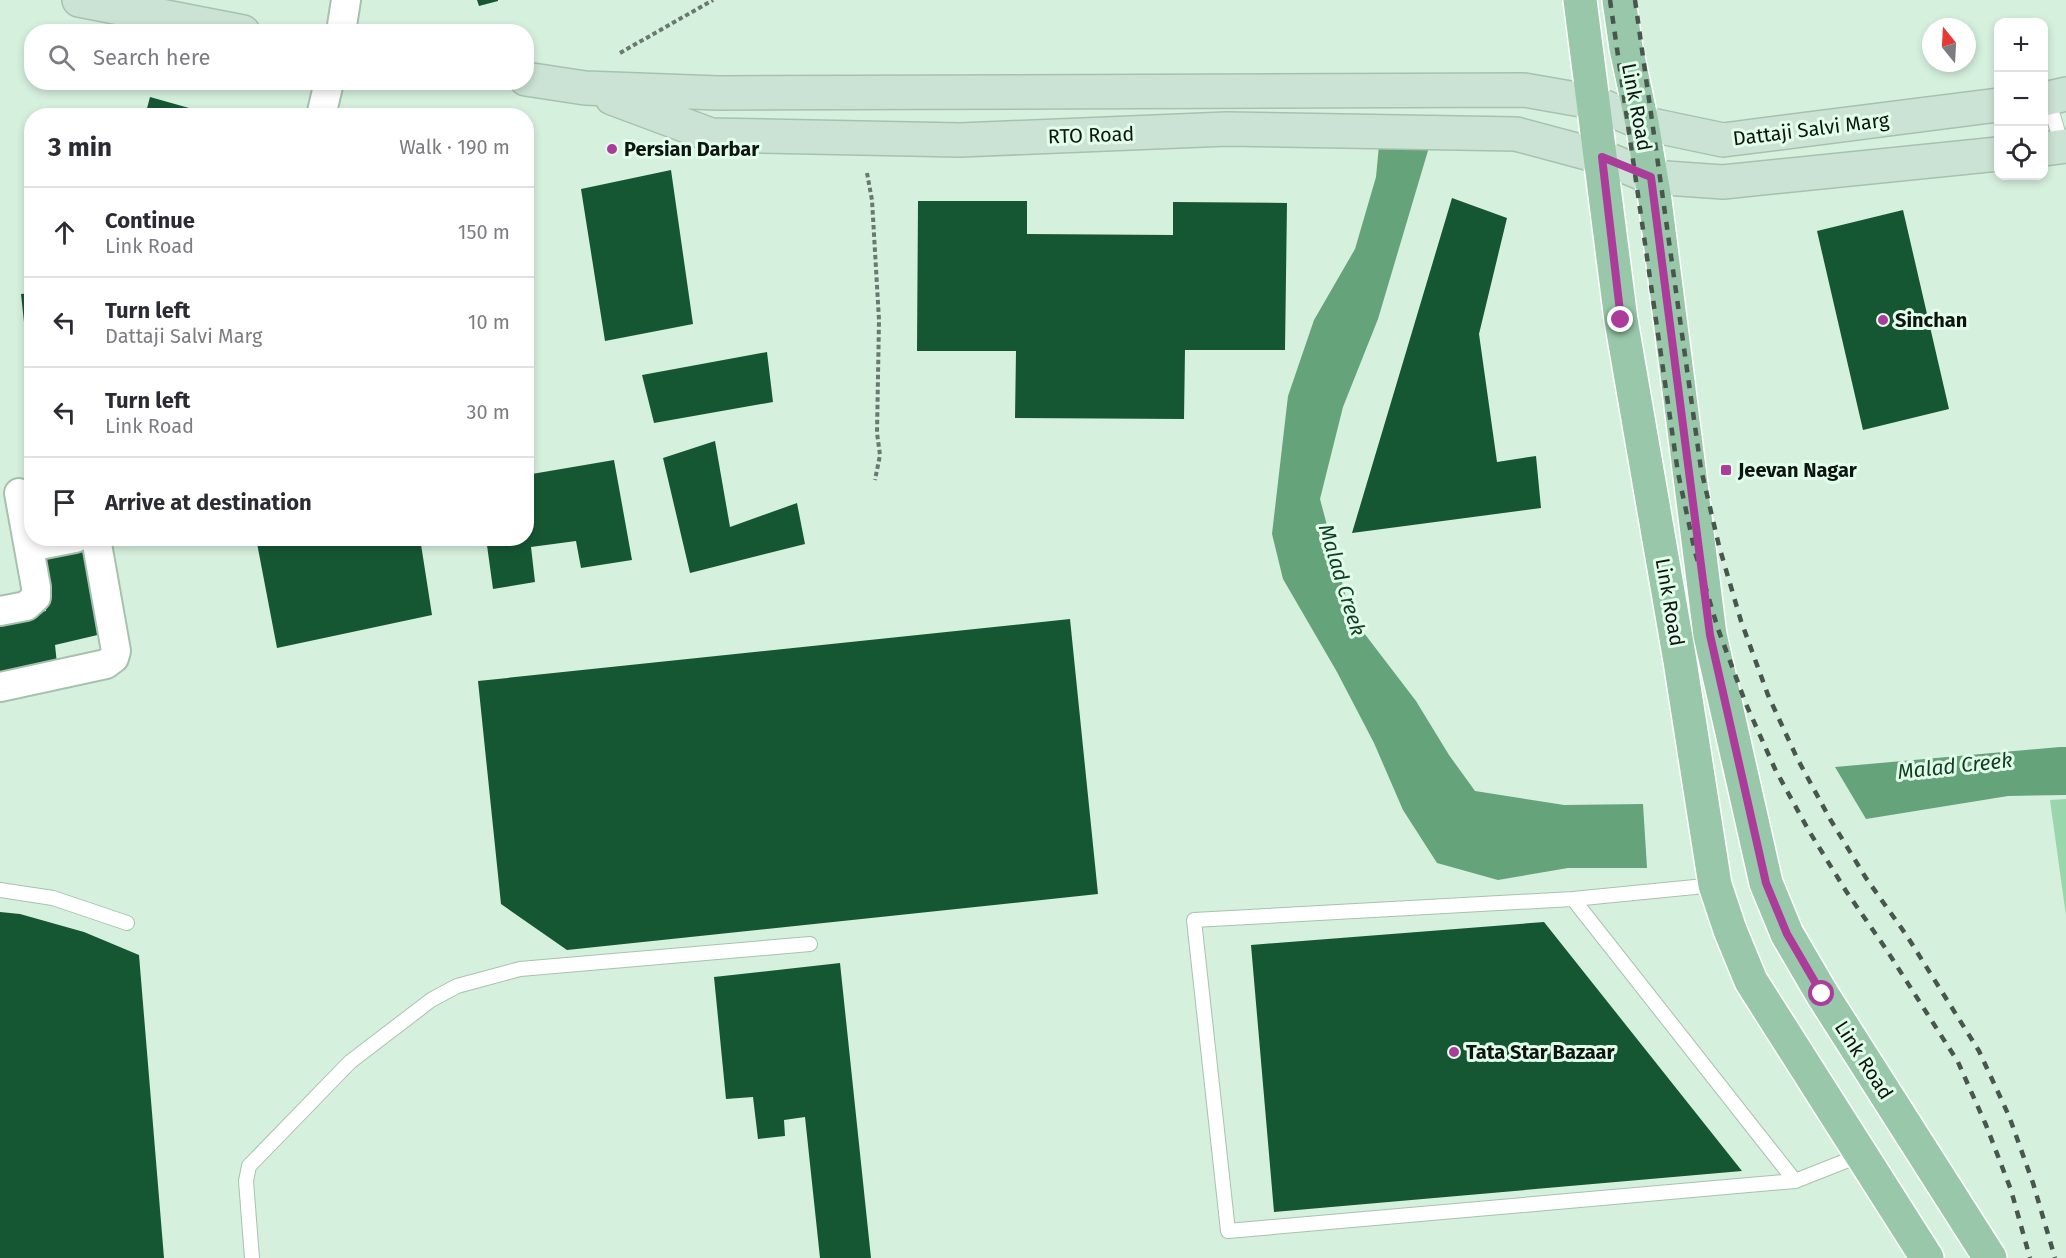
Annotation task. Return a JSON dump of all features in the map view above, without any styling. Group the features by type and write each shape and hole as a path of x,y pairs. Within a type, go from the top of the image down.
{"main road":[{"name":"Link Road","path":"1580,0 1602,157 1621,320 1680,661 1715,885 1751,981 1926,1258"},
{"name":"Link Road","path":"1619,0 1651,177 1710,635 1766,883 1787,934 1822,994 1990,1258"}],"street":[{"path":"80,0 202,24"},
{"path":"342,24 346,0"},
{"name":"RTO Road","path":"534,80 585,88 718,93 1524,90 1593,102"},
{"name":"RTO Road","path":"585,88 711,135 960,140 1227,129 1516,134 1602,157"},
{"path":"323,108 327,90"},
{"name":"Dattaji Salvi Marg","path":"1593,102 1642,123 1723,140 1994,106"},
{"path":"1602,157 1651,177 1723,182 1994,154"},
{"path":"17,494 24,525"},
{"path":"0,611 26,606 36,597 29,547 34,546"},
{"path":"0,687 106,664 114,658 116,651 97,546"}],"lane":[{"path":"2052,97 2059,151"},
{"path":"1715,885 1573,899 1194,920 1228,1231 1795,1180 1861,1155"},
{"path":"0,890 53,897 126,923"},
{"path":"1573,899 1795,1180"},
{"path":"252,1258 246,1180 249,1166 350,1062 431,1000 457,986 520,969 810,944"}],"path":[{"path":"611,57 713,0"},
{"path":"875,480 880,455 877,433 879,320 872,200 866,161 878,140"}],"shaded area":[{"path":"2066,799 2066,916 2050,800"}],"water":[{"path":"1381,124 1435,127 1378,319 1343,407 1320,499 1351,616 1416,701 1449,755 1475,791 1564,805 1643,804 1647,868 1568,868 1498,880 1437,863 1403,810 1374,743 1337,672 1283,579 1272,534 1288,396 1314,320 1355,249 1376,177"},
{"name":"Malad Creek","path":"2066,747 2066,795 2008,796 1866,819 1835,767"}],"building":[{"path":"477,0 498,0 498,1 479,6"},
{"path":"150,97 189,108 147,108"},
{"path":"671,170 693,324 605,341 581,189"},
{"path":"1452,198 1507,218 1479,334 1497,462 1536,456 1541,508 1352,533"},
{"path":"918,201 1027,201 1027,234 1173,235 1173,202 1287,203 1285,350 1185,350 1184,419 1015,418 1016,351 917,351"},
{"name":"Sinchan","path":"1903,210 1949,409 1863,430 1817,231"},
{"path":"21,294 24,294 24,322"},
{"path":"767,352 773,402 654,423 642,375"},
{"path":"715,441 730,527 797,503 805,544 690,573 663,458"},
{"path":"614,460 632,560 581,568 576,541 531,547 535,582 493,589 487,546 534,546 534,474"},
{"path":"69,546 93,546 106,633 55,645 57,664 0,676 0,619 46,611 36,553"},
{"path":"258,546 421,546 432,615 277,648"},
{"path":"1070,619 1098,894 567,950 501,904 478,681"},
{"path":"0,912 20,914 84,932 139,955 164,1258 0,1258"},
{"name":"Tata Star Bazaar","path":"1544,922 1742,1171 1274,1212 1251,945"},
{"path":"840,963 871,1258 820,1258 805,1117 784,1120 785,1136 758,1139 753,1097 726,1099 714,977"}],"railway":[{"path":"1610,0 1678,473 1695,552 1718,629 1746,704 1775,769 1809,831 1958,1062 2011,1190 2030,1258"},
{"path":"1635,0 1701,469 1719,546 1741,621 1768,695 1797,758 1830,819 1979,1051 2009,1116 2033,1183 2055,1258"}],"place":[{"name":"Persian Darbar","path":"612,149"},
{"name":"Sinchan","path":"1883,320"},
{"name":"Jeevan Nagar","path":"1726,470"},
{"name":"Tata Star Bazaar","path":"1454,1052"}],"route":[{"path":"1621,320 1602,157 1651,177 1710,635 1766,883 1787,934 1822,994"}]}
